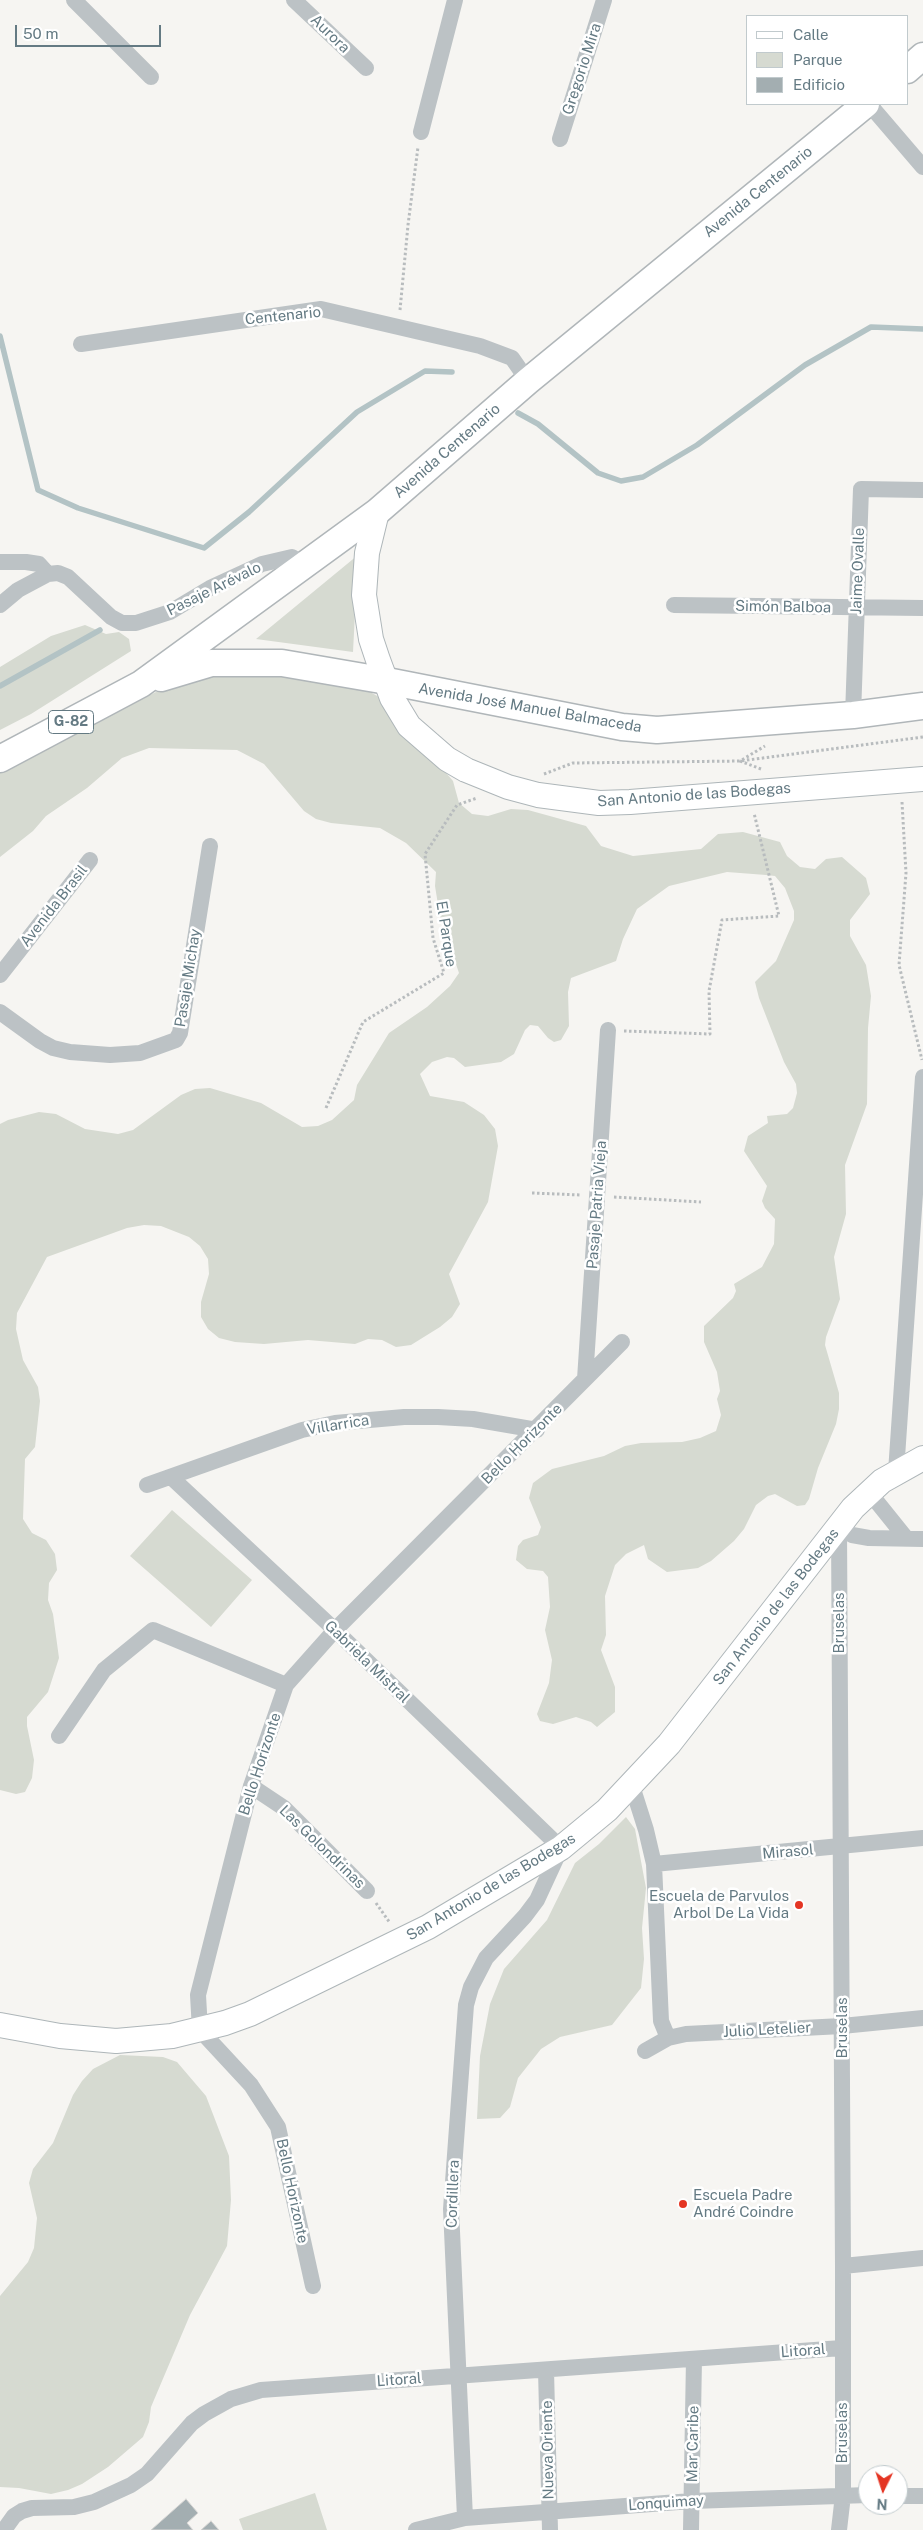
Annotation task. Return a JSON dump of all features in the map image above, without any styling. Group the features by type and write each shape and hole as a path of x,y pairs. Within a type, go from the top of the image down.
{"main road":[{"path":"908,69 923,56"},
{"name":"Avenida Centenario","path":"0,759 141,684 377,512 528,382 866,105"},
{"name":"Avenida José Manuel Balmaceda","path":"141,684 211,663 282,663 639,729 674,730 853,716 923,706"}],"street":[{"path":"74,0 151,77"},
{"name":"Aurora","path":"294,0 366,68"},
{"path":"421,132 455,0"},
{"name":"Gregorio Mira","path":"560,139 604,0"},
{"path":"868,105 923,167"},
{"name":"Centenario","path":"81,344 321,309 480,346 512,358 528,382"},
{"name":"Jaime Ovalle","path":"853,716 861,489 923,490"},
{"name":"San Antonio de las Bodegas","path":"377,512 367,553 364,595 371,639 401,715 417,736 446,759 508,787 560,799 599,803 912,780"},
{"name":"Pasaje Arévalo","path":"0,562 39,564 48,574 58,573 68,577 111,617 129,624 170,612 210,588 282,558 292,557 303,565"},
{"path":"0,605 18,590 48,574"},
{"name":"Simón Balboa","path":"674,605 923,608"},
{"name":"Pasaje Michay","path":"0,1012 40,1041 63,1051 110,1055 140,1053 176,1040 180,1034 210,846"},
{"name":"Avenida Brasil","path":"0,976 90,860"},
{"name":"Pasaje Patria Vieja","path":"586,1379 608,1030"},
{"path":"896,1472 923,1077"},
{"name":"Bello Horizonte","path":"313,2286 278,2127 250,2085 200,2030 198,1995 251,1786 286,1685 335,1630 537,1430 622,1342"},
{"name":"Villarrica","path":"147,1485 172,1478 302,1430 335,1423 404,1417 438,1417 473,1419 537,1430"},
{"name":"San Antonio de las Bodegas","path":"0,2025 60,2036 116,2041 144,2039 200,2030 250,2014 402,1940 561,1848 581,1834 632,1786 669,1744 839,1527 869,1492 896,1472 923,1458"},
{"name":"Gabriela Mistral","path":"172,1478 335,1630 561,1848"},
{"path":"869,1492 906,1538"},
{"path":"839,1527 852,1535 869,1538 923,1539"},
{"name":"Bruselas","path":"839,1527 843,2266 843,2495 839,2530"},
{"path":"59,1736 104,1670 153,1630 286,1685"},
{"name":"Las Golondrinas","path":"251,1786 284,1808 367,1891"},
{"path":"632,1786 646,1830 654,1864 661,2021 668,2038"},
{"name":"Mirasol","path":"654,1864 923,1838"},
{"name":"Cordillera","path":"465,2518 451,2210 466,2005 471,1987 486,1958 495,1945 520,1922 537,1900 561,1848"},
{"name":"Julio Letelier","path":"645,2051 668,2038 686,2034 842,2026 923,2018"},
{"path":"843,2266 923,2258"},
{"name":"Litoral","path":"4,2530 14,2516 22,2511 32,2508 81,2505 113,2495 131,2485 147,2474 192,2423 217,2405 246,2393 276,2388 842,2348"},
{"name":"Mar Caribe","path":"692,2530 694,2359"},
{"name":"Nueva Oriente","path":"546,2370 550,2530"},
{"name":"Lonquimay","path":"465,2518 692,2500 858,2495"},
{"path":"908,2496 923,2496"},
{"path":"416,2530 465,2518"}],"path":[{"path":"398,327 408,225 421,132"},
{"path":"508,787 573,763 740,761 923,738"},
{"path":"740,761 766,745"},
{"path":"740,761 767,771"},
{"path":"912,780 899,965 923,1063"},
{"name":"El Parque","path":"326,1108 363,1022 444,973 433,938 425,854 458,805 508,787"},
{"path":"608,1030 690,1035 710,1034 709,991 722,920 779,916 750,793"},
{"path":"367,1891 402,1940"}],"green space":[{"path":"358,555 353,652 256,639"},
{"path":"85,625 106,634 119,632 129,639 131,651 31,714 0,730 0,667 51,636"},
{"path":"218,673 301,677 363,688 385,702 398,731 435,760 453,781 459,803 472,814 488,816 511,809 528,810 586,826 601,846 633,856 701,849 718,834 743,832 780,842 787,856 800,867 815,869 826,859 842,857 866,878 870,894 850,920 850,936 866,965 871,996 868,1028 867,1104 845,1165 846,1214 834,1257 840,1299 826,1337 825,1345 839,1393 839,1409 836,1424 818,1468 809,1499 805,1505 797,1506 775,1494 768,1496 756,1505 744,1529 734,1541 711,1561 698,1568 667,1572 648,1559 644,1545 626,1554 615,1565 605,1596 606,1635 601,1650 615,1687 615,1712 597,1727 591,1722 576,1717 553,1724 540,1721 537,1714 549,1683 552,1660 545,1630 550,1607 548,1577 543,1571 527,1569 516,1560 518,1546 523,1540 538,1535 541,1527 529,1498 533,1483 552,1469 604,1456 625,1446 641,1443 682,1442 700,1438 716,1431 721,1415 717,1399 720,1391 717,1372 704,1342 704,1326 733,1298 736,1291 734,1284 762,1267 774,1244 775,1219 765,1208 762,1201 767,1186 744,1151 748,1136 768,1123 767,1116 787,1114 793,1108 797,1093 796,1084 784,1062 759,998 755,982 776,961 794,920 794,911 785,888 775,876 727,872 669,886 637,909 623,939 616,961 571,978 568,992 569,1026 561,1040 554,1042 538,1026 530,1025 525,1030 514,1054 501,1062 465,1067 454,1058 447,1057 432,1062 420,1074 430,1096 464,1102 484,1115 495,1129 498,1146 488,1202 449,1274 460,1304 452,1317 411,1345 396,1347 382,1340 368,1339 355,1344 308,1340 264,1344 235,1342 219,1338 208,1329 201,1317 201,1302 209,1274 208,1259 200,1246 189,1237 161,1226 144,1225 127,1228 47,1257 17,1313 16,1329 23,1360 38,1387 40,1401 35,1447 25,1459 23,1519 32,1533 46,1540 55,1554 57,1570 49,1583 48,1600 53,1614 59,1658 48,1692 27,1717 34,1760 32,1778 25,1792 16,1794 0,1790 0,1124 39,1112 56,1114 85,1129 118,1134 133,1130 181,1095 195,1089 210,1088 261,1103 302,1127 318,1126 332,1120 354,1100 357,1085 389,1033 427,1007 450,986 459,973 440,917 435,886 436,872 406,843 380,828 331,823 316,819 304,811 264,764 237,750 149,748 122,758 87,788 46,816 33,831 0,857 0,769 156,692 195,678"},
{"path":"172,1510 252,1580 211,1627 130,1556"},
{"path":"626,1817 635,1829 646,1888 642,1928 644,1959 641,1988 612,2025 560,2037 541,2049 518,2078 510,2107 500,2118 477,2119 480,2056 490,2004 504,1969 547,1920 575,1863 599,1844"},
{"path":"120,2055 163,2057 177,2062 206,2096 229,2156 231,2200 227,2246 190,2315 151,2407 149,2422 143,2437 108,2467 82,2484 68,2490 51,2494 19,2488 0,2487 0,2296 28,2262 34,2248 37,2218 29,2183 33,2169 53,2143 73,2095 82,2081 93,2069"},
{"path":"315,2493 327,2530 243,2530 239,2519"}],"building":[{"path":"186,2499 198,2513 187,2523 193,2530 151,2530"},
{"path":"211,2521 219,2530 201,2530"}],"waterway":[{"path":"518,413 538,424 598,473 621,481 643,477 697,445 805,365 871,327 923,329"},
{"path":"0,336 38,490 78,508 204,548 249,512 357,412 425,371 452,372"},
{"path":"0,686 100,630"}],"place":[{"name":"Escuela de Parvulos Arbol De La Vida","path":"799,1905"},
{"name":"Escuela Padre André Coindre","path":"683,2204"}]}
